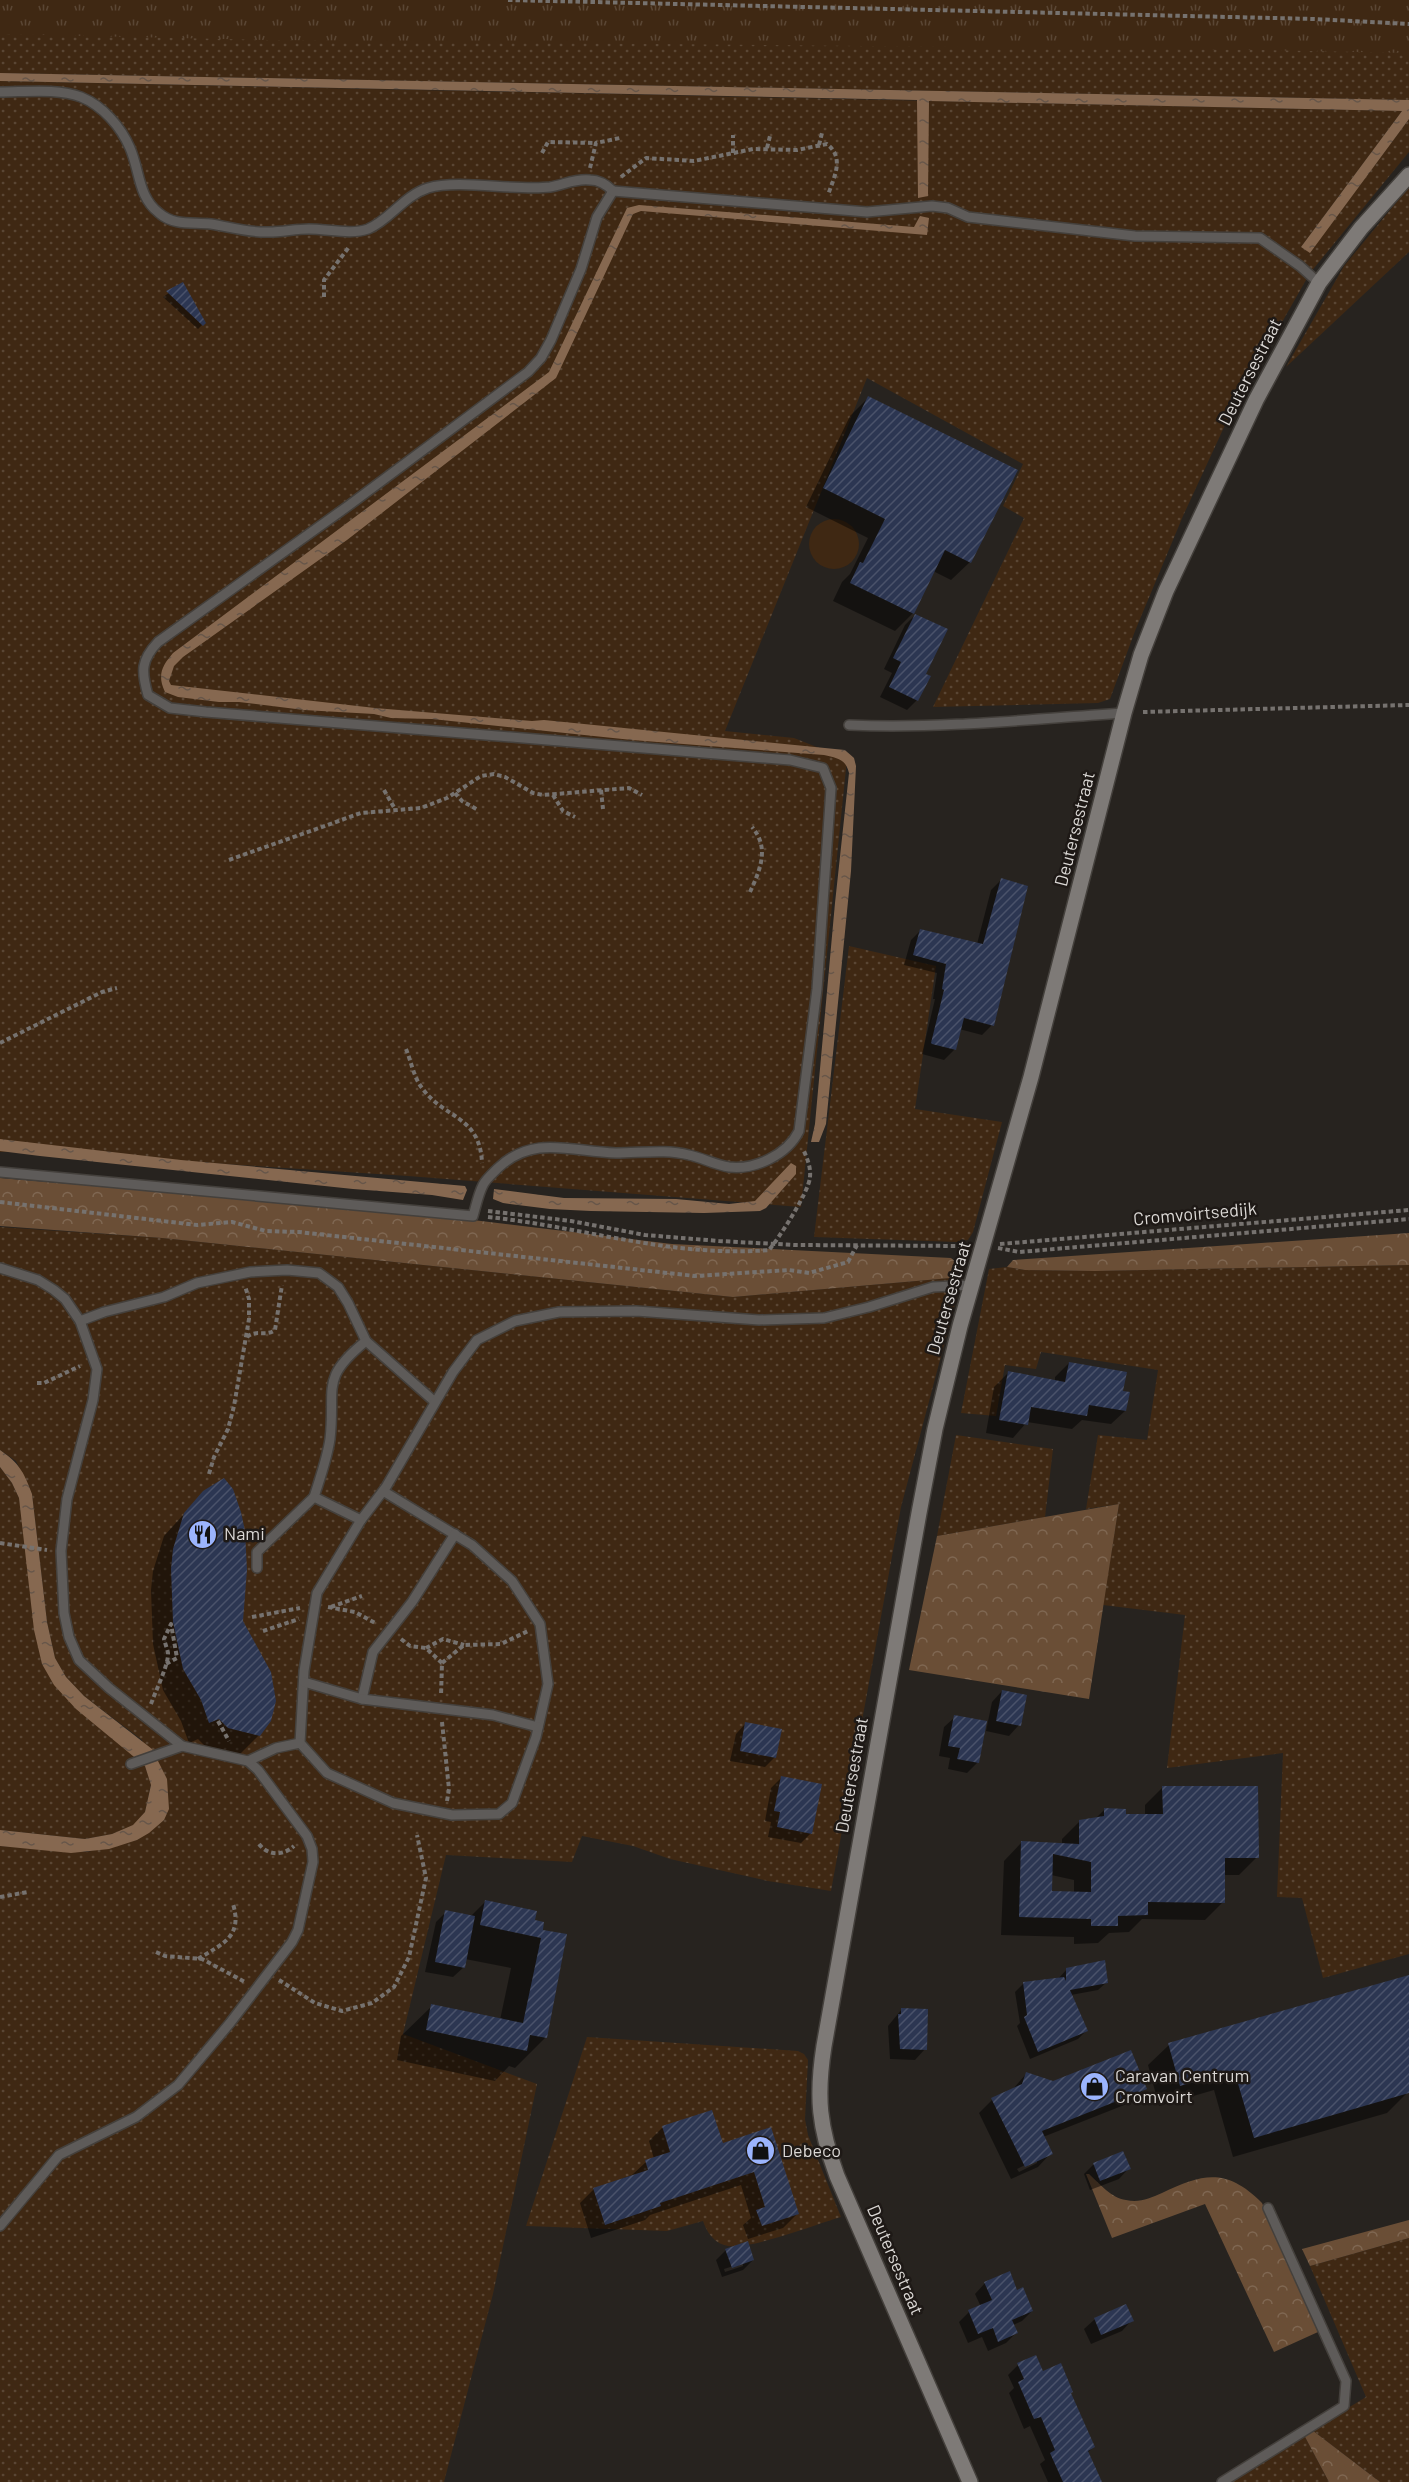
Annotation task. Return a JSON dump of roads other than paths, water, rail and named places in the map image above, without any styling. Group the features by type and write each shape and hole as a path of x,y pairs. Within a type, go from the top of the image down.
{"street":[{"name":"Deutersestraat","path":"970,2482 837,2176 823,2134 818,2098 824,2046 921,1502 938,1417 972,1285 1065,947 1124,712 1141,656 1166,591 1256,400 1319,283 1361,228 1409,175"}],"lane":[{"path":"0,92 56,93 79,96 102,110 113,121 130,148 144,195 160,214 170,220 249,232 368,229 416,193 430,187 531,188 588,179 611,189 867,212 932,206 948,208 968,217 1135,236 1260,238 1300,266 1319,283"},
{"path":"0,1172 473,1216 483,1184 504,1162 518,1152 535,1147 617,1153 663,1152 690,1155 728,1167 741,1167 774,1156 788,1147 799,1131 817,989 831,788 823,768 790,760 171,708 148,695 143,677 148,653 158,642 348,506 528,372 541,358 551,340 581,269 597,217 611,189"},
{"path":"849,725 902,727 1124,712"},
{"path":"0,1268 38,1280 65,1299 80,1321 97,1369 93,1401 64,1514 61,1569 64,1613 69,1637 79,1660 109,1688 182,1746 248,1761 276,1748 300,1743"},
{"path":"80,1321 104,1312 164,1297 197,1283 240,1274 287,1270 319,1273 330,1279 348,1303 366,1341 435,1402"},
{"path":"383,1491 472,1545 512,1581 540,1624 548,1684 538,1727 512,1803 499,1814 446,1814 393,1803 327,1773 300,1743 304,1682 317,1593 361,1520 383,1491 453,1372 477,1340 515,1321 559,1312 591,1310 759,1320 824,1318 933,1287 972,1285"},
{"path":"257,1568 257,1552 314,1497 330,1439 331,1389 336,1372 341,1363 366,1341"},
{"path":"314,1497 361,1520"},
{"path":"362,1699 373,1652 412,1602 454,1534"},
{"path":"304,1682 362,1699 493,1715 538,1727"},
{"path":"130,1764 182,1746"},
{"path":"0,2226 59,2155 136,2117 178,2085 230,2023 298,1930 313,1862 312,1849 307,1836 248,1761"},
{"path":"1222,2482 1344,2406 1346,2381 1268,2208"}],"water":[{"path":"0,73 1409,100 1409,119 1310,253 1301,247 1402,111 929,101 928,196 918,198 917,100 0,81"},
{"path":"639,205 914,227 920,216 929,218 927,235 641,211 633,214 556,378 347,540 183,657 174,666 169,681 171,685 375,708 532,721 544,720 845,750 854,758 856,766 851,871 826,1124 819,1142 811,1142 815,1124 849,773 843,762 824,755 632,740 432,719 391,718 374,714 219,702 178,697 165,692 161,681 162,671 173,653 549,372 627,208"},
{"path":"0,1139 181,1160 465,1186 467,1190 463,1200 40,1156 0,1151"},
{"path":"791,1163 796,1166 796,1174 766,1208 760,1211 704,1213 591,1211 550,1209 503,1203 493,1199 494,1189 564,1198 676,1199 729,1204 755,1201"},
{"path":"0,1450 20,1469 32,1494 47,1622 55,1658 66,1677 84,1696 152,1749 167,1779 169,1809 164,1820 137,1840 109,1849 71,1853 0,1846 0,1830 85,1839 112,1834 133,1825 145,1812 151,1785 145,1766 76,1709 54,1685 42,1664 34,1630 19,1498 12,1483 0,1467"}],"place":[{"name":"Nami","path":"203,1534"},
{"name":"Caravan Centrum Cromvoirt","path":"1094,2086"},
{"name":"Debeco","path":"761,2151"}]}
